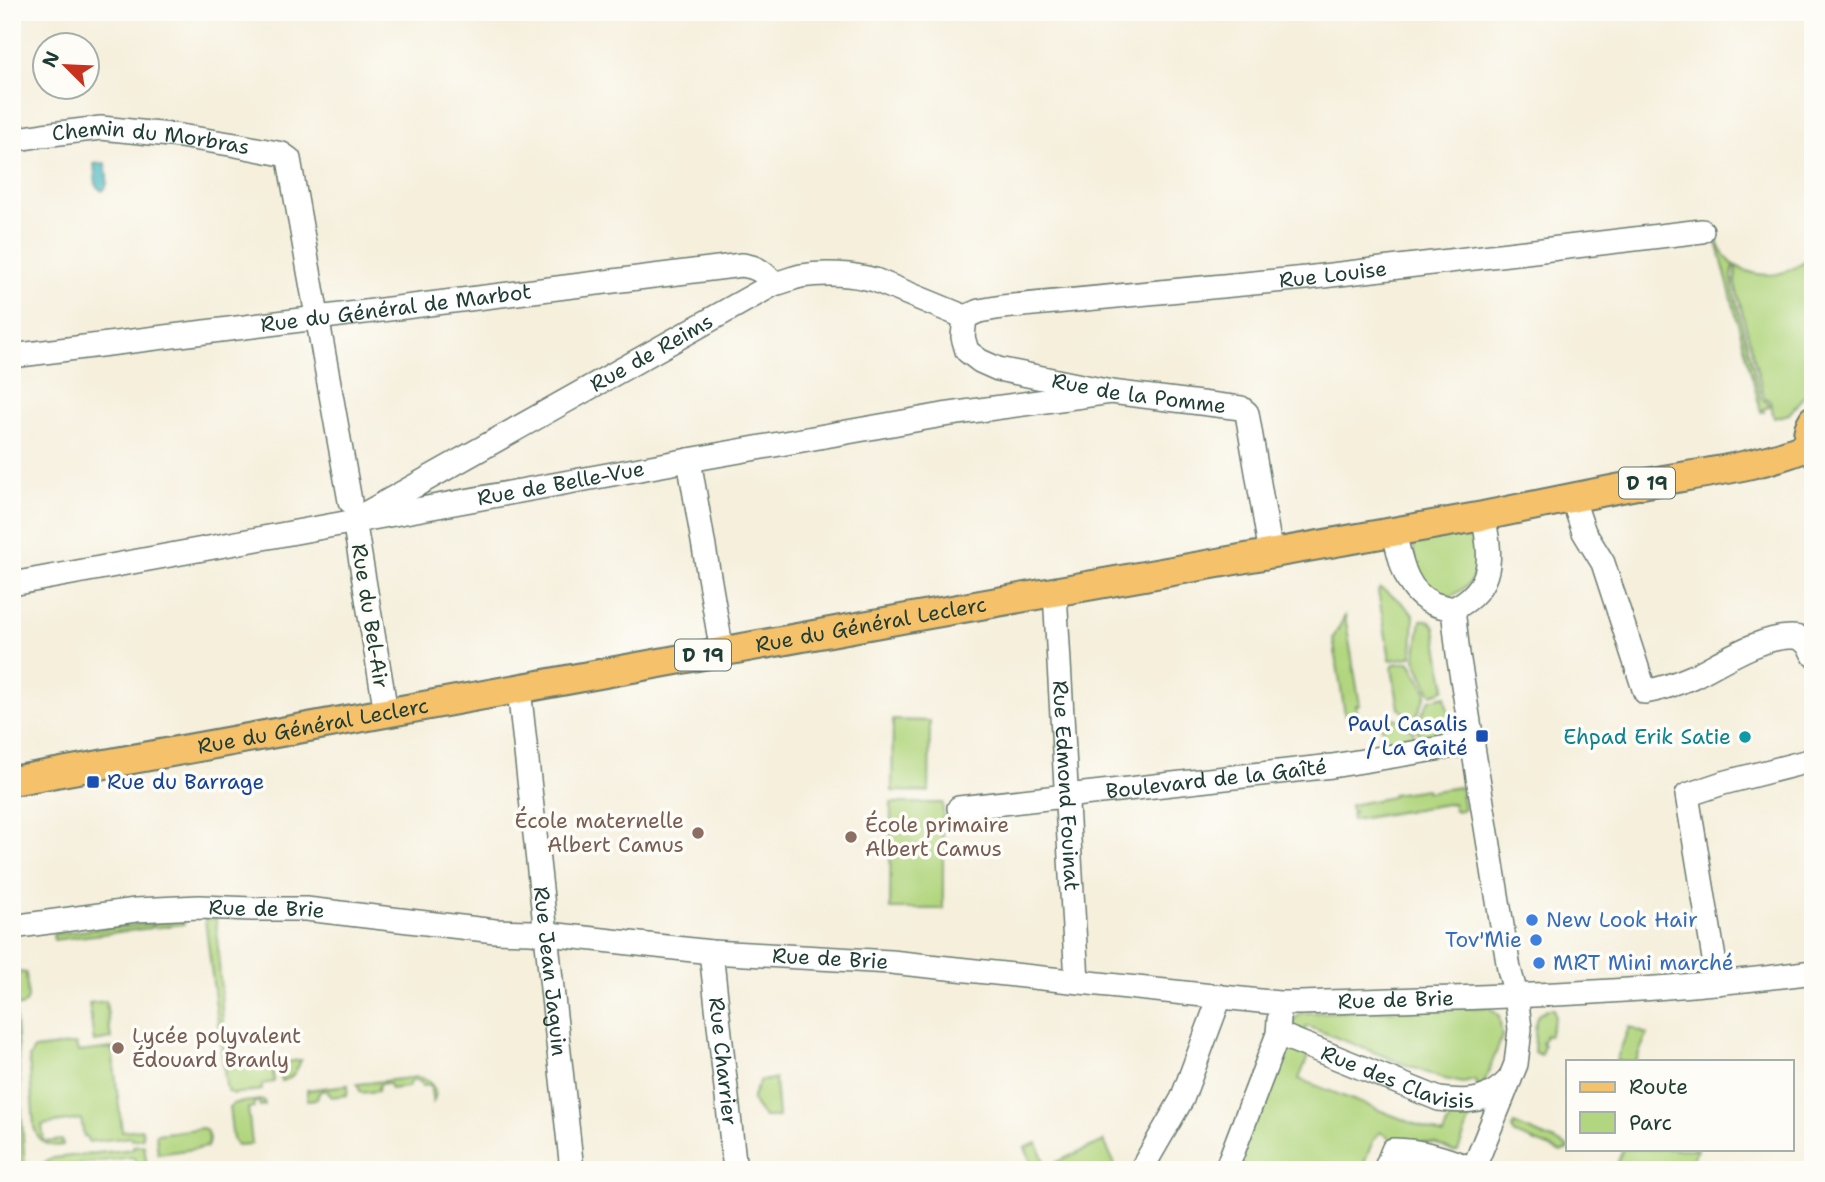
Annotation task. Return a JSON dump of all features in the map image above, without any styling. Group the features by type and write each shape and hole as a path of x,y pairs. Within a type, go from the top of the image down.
{"main road":[{"name":"D 19","path":"1483,516 1572,497 1747,466 1787,456 1812,439"},
{"name":"Rue du Général Leclerc","path":"12,781 1483,516"}],"street":[{"name":"Chemin du Morbras","path":"12,140 101,128 236,145 282,154 289,159"},
{"name":"Rue du Bel-Air","path":"289,159 386,712"},
{"name":"Rue Louise","path":"965,317 979,311 1002,307 1306,278 1702,231"},
{"name":"Rue du Général de Marbot","path":"12,356 742,265 754,266 764,272 774,284"},
{"name":"Rue de Reims","path":"352,510 747,301 774,284 802,276 860,276 965,317"},
{"name":"Rue de la Pomme","path":"965,317 963,337 967,351 980,361 998,369 1111,392 1241,408 1247,413 1271,554"},
{"name":"Rue de Belle-Vue","path":"12,584 352,510 690,460 943,415 1111,392"},
{"path":"690,460 722,652"},
{"path":"1572,497 1584,532 1603,563 1645,692 1665,688 1692,677 1768,641 1794,637 1804,640 1813,653"},
{"path":"1394,533 1407,579 1417,593 1433,604 1453,609 1478,590 1487,572 1489,546 1483,516"},
{"name":"Rue Edmond Fouinat","path":"1055,592 1077,981"},
{"path":"1385,1170 1393,1150 1408,1150 1438,1155 1473,1170 1516,1064 1520,1029 1516,995 1509,969 1453,609"},
{"name":"Rue Jean Jaguin","path":"519,689 572,1170"},
{"name":"Boulevard de la Gaîté","path":"959,808 1332,766 1473,743"},
{"path":"1718,983 1687,795 1813,760"},
{"name":"Rue de Brie","path":"12,926 136,910 199,907 306,909 711,952 891,962 1279,1003 1568,994 1718,983 1813,972"},
{"name":"Rue Charrier","path":"711,952 735,1170"},
{"path":"1142,1170 1181,1099 1217,1006 1218,996"},
{"path":"1226,1170 1278,1034 1279,1003"},
{"name":"Rue des Clavisis","path":"1278,1034 1439,1099 1464,1102 1492,1095 1512,1077"}],"green space":[{"path":"1716,238 1724,255 1734,265 1733,289 1761,398 1769,407 1763,409 1764,412 1761,412"},
{"path":"1813,256 1813,385 1789,414 1774,418 1770,401 1764,397 1735,284 1736,266 1757,274 1776,274 1795,268"},
{"path":"1467,531 1475,553 1475,572 1464,588 1444,599 1418,581 1414,544 1416,539"},
{"path":"1380,588 1399,600 1414,615 1410,657 1390,659 1378,592"},
{"path":"1345,616 1360,705 1356,705 1355,714 1345,715 1333,638"},
{"path":"1421,620 1429,621 1435,628 1445,684 1444,690 1432,694 1415,659"},
{"path":"1410,662 1427,692 1416,718 1412,719 1399,708 1392,669 1394,664"},
{"path":"1445,696 1452,734 1426,738 1417,731 1420,718 1429,700"},
{"path":"1380,719 1401,720 1414,732 1411,740 1382,744"},
{"path":"893,720 930,721 929,792 892,791"},
{"path":"1460,787 1464,809 1458,811 1453,803 1352,820 1351,814 1354,811 1351,811 1350,805 1392,797 1393,794"},
{"path":"891,803 943,803 943,909 890,909"},
{"path":"216,918 226,1067 283,1059 286,1062 301,1060 294,1074 285,1080 281,1081 279,1069 273,1070 274,1082 262,1084 262,1090 233,1094 226,1086 205,919"},
{"path":"183,920 184,924 154,928 151,924 151,928 54,940 53,934"},
{"path":"12,964 15,964 17,972 26,973 28,999 24,1005 15,1007 25,1170 18,1170 12,1074"},
{"path":"106,1001 111,1039 94,1042 89,1003"},
{"path":"1489,1007 1499,1016 1502,1037 1481,1091 1475,1080 1463,1083 1440,1078 1307,1026 1302,1037 1293,1031 1294,1019 1302,1013"},
{"path":"1547,1009 1554,1009 1555,1017 1549,1036 1546,1035 1542,1043 1544,1045 1541,1055 1534,1052 1536,1019"},
{"path":"1629,1027 1647,1034 1636,1060 1616,1060"},
{"path":"76,1044 78,1052 112,1048 122,1131 142,1129 143,1138 88,1142 87,1137 84,1137 81,1119 42,1125 44,1142 34,1127 29,1058 34,1049"},
{"path":"1282,1046 1309,1054 1299,1079 1443,1135 1450,1113 1432,1106 1475,1106 1458,1151 1453,1152 1437,1144 1391,1139 1380,1132 1373,1141 1361,1170 1252,1170 1233,1161"},
{"path":"418,1077 433,1086 433,1102 430,1085 422,1086 416,1080 410,1082 408,1087 391,1089 389,1084 384,1083 379,1085 378,1091 361,1093 357,1084"},
{"path":"775,1079 778,1117 764,1117 754,1104 753,1097 760,1081"},
{"path":"348,1085 347,1095 331,1097 323,1090 317,1099 307,1100 307,1090"},
{"path":"264,1100 265,1105 260,1106 259,1102 254,1102 254,1107 248,1108 252,1144 237,1145 233,1140 229,1107 235,1103"},
{"path":"1514,1124 1566,1146 1566,1150 1561,1152 1515,1134 1512,1128"},
{"path":"203,1128 209,1137 207,1147 158,1154 156,1134"},
{"path":"62,1140 63,1145 44,1142"},
{"path":"1104,1141 1116,1167 1110,1170 1059,1170 1056,1162"},
{"path":"1037,1143 1046,1167 1034,1170 1025,1147"},
{"path":"144,1145 147,1167 136,1168 134,1157 72,1165 73,1170 40,1170 44,1163 53,1158 133,1149 133,1146"},
{"path":"1623,1150 1697,1150 1689,1170 1631,1170 1617,1164"}],"water":[{"path":"105,163 107,183 102,191 96,186 94,164"}],"place":[{"name":"Paul Casalis / La Gaité","path":"1482,736"},
{"name":"Ehpad Erik Satie","path":"1745,737"},
{"name":"Rue du Barrage","path":"93,782"},
{"name":"École maternelle Albert Camus","path":"698,833"},
{"name":"École primaire Albert Camus","path":"851,837"},
{"name":"New Look Hair","path":"1532,920"},
{"name":"Tov'Mie","path":"1536,940"},
{"name":"MRT Mini marché","path":"1539,963"},
{"name":"Lycée polyvalent Édouard Branly","path":"118,1048"}]}
